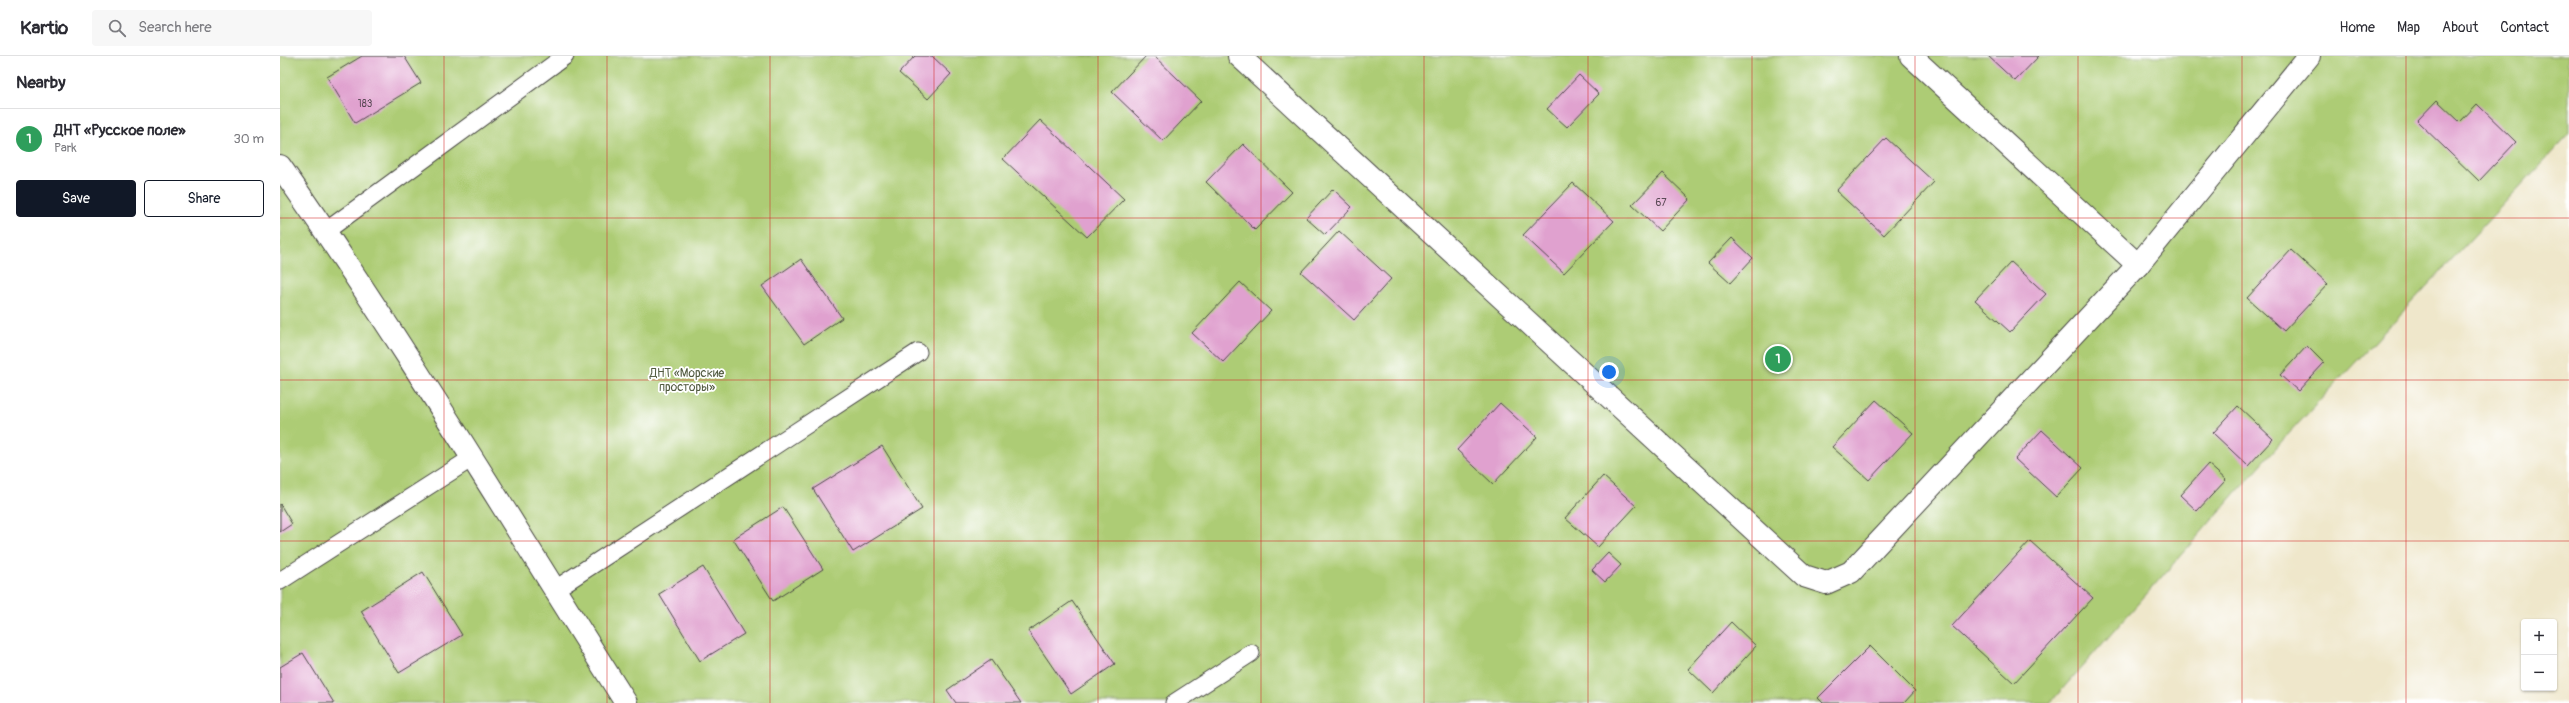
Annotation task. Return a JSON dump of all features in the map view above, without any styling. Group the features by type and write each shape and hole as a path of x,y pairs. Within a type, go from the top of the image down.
{"street":[{"path":"1239,56 1804,576 1826,583 1852,572 2138,265 2309,56"},
{"path":"1911,56 2138,265"},
{"path":"280,166 326,231 472,458 626,703"}],"lane":[{"path":"326,231 565,56"},
{"path":"554,590 918,352"},
{"path":"280,581 472,458"},
{"path":"1174,703 1251,653"}],"green space":[{"name":"ДНТ «Морские просторы»","path":"280,56 2569,56 2569,134 2282,441 2050,703 280,703"}],"building":[{"path":"362,56 404,56 421,83 355,123 327,77"},
{"path":"915,56 932,56 951,74 928,99 899,73"},
{"path":"1146,56 1154,56 1201,101 1163,141 1112,92"},
{"path":"1988,56 2039,56 2015,81"},
{"path":"1579,75 1599,94 1567,127 1547,109"},
{"path":"2437,100 2460,122 2477,104 2516,142 2479,181 2417,121"},
{"path":"1040,120 1124,199 1087,237 1003,159"},
{"path":"1886,138 1934,182 1884,235 1836,191"},
{"path":"1243,144 1292,192 1255,230 1206,182"},
{"path":"1663,173 1690,199 1660,231 1632,205"},
{"path":"1573,183 1614,221 1564,273 1523,235"},
{"path":"1333,189 1352,207 1325,235 1306,218"},
{"path":"1339,231 1391,279 1354,320 1301,272"},
{"path":"1732,238 1753,258 1730,283 1708,263"},
{"path":"2291,250 2328,284 2284,331 2247,298"},
{"path":"801,259 842,318 804,344 762,286"},
{"path":"2011,262 2046,294 2010,332 1975,300"},
{"path":"1240,282 1271,311 1223,362 1192,333"},
{"path":"2307,346 2324,363 2298,391 2280,375"},
{"path":"1876,400 1913,433 1869,480 1832,447"},
{"path":"1500,403 1537,437 1493,484 1457,450"},
{"path":"2238,406 2273,439 2248,466 2213,433"},
{"path":"2042,430 2083,468 2056,497 2015,459"},
{"path":"882,446 922,509 853,552 813,489"},
{"path":"2208,464 2226,480 2197,511 2180,495"},
{"path":"1603,476 1636,506 1598,547 1565,518"},
{"path":"280,504 292,524 280,532"},
{"path":"783,507 823,569 773,601 733,539"},
{"path":"2030,541 2093,598 2014,683 1952,626"},
{"path":"1608,553 1621,565 1605,582 1592,570"},
{"path":"703,567 744,634 700,661 659,594"},
{"path":"423,572 462,635 399,673 361,611"},
{"path":"1072,601 1115,664 1071,694 1028,631"},
{"path":"1731,622 1756,646 1713,693 1688,669"},
{"path":"1870,646 1915,691 1904,703 1823,703 1818,698"},
{"path":"303,653 334,703 280,703 280,667"},
{"path":"991,660 1021,703 956,703 947,690"}],"place":[{"name":"ДНТ «Русское поле»","path":"1778,359"}]}
